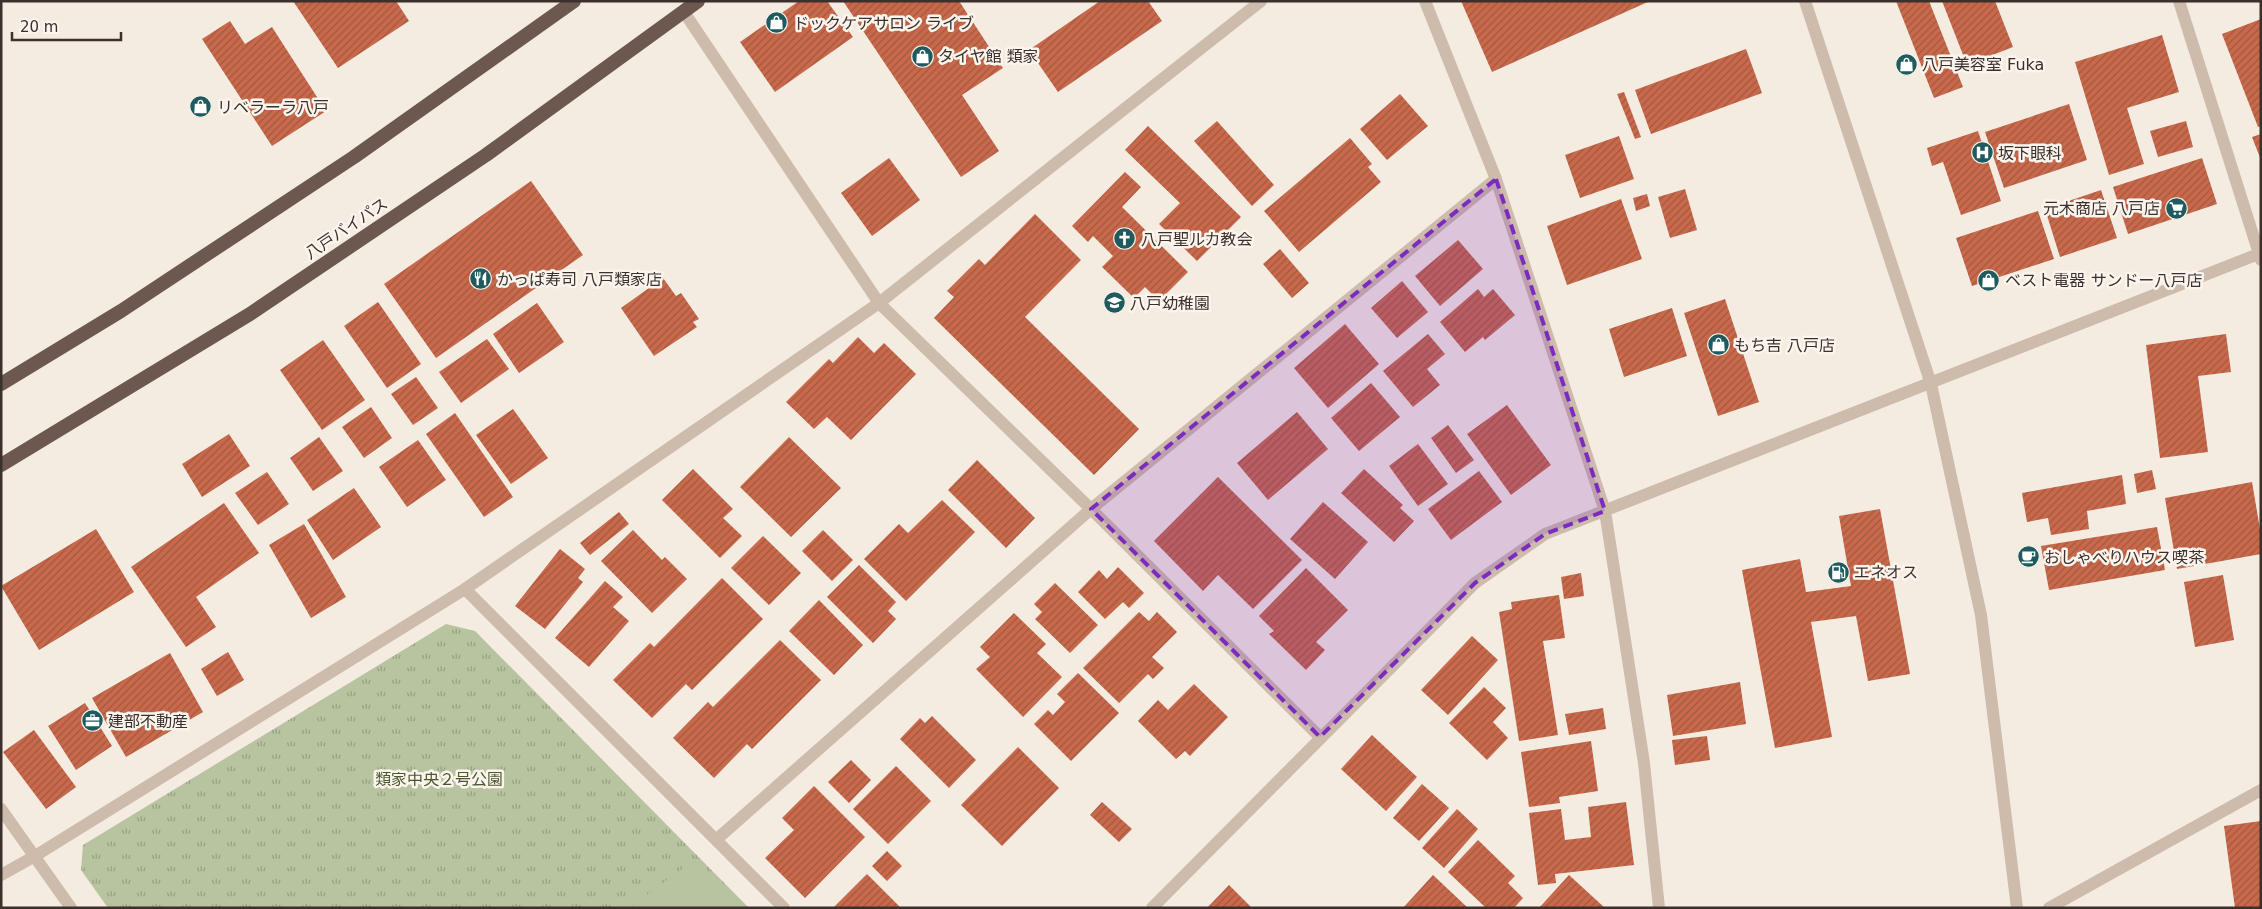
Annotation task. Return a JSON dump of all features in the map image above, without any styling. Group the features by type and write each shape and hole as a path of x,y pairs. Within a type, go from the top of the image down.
{"highway":[{"path":"1,384 121,311 346,162 574,1"},
{"name":"八戸バイパス","path":"1,465 250,314 486,155 698,1"}],"street":[{"path":"1,875 35,856 465,588 879,303 1261,1"},
{"path":"1425,1 1496,179 1605,511 1644,763 1659,908"},
{"path":"1805,1 1931,384 1981,615 2017,908"},
{"path":"1152,908 1474,583 1545,534 2260,256 2179,1"},
{"path":"684,12 879,303 1091,509 1320,737"},
{"path":"717,839 1091,509 1496,179"},
{"path":"465,588 784,908"},
{"path":"2049,908 2261,790"},
{"path":"1,809 71,908"}],"highlighted area":[{"path":"1496,179 1605,511 1545,534 1475,583 1320,737 1091,509"}],"green space":[{"name":"類家中央２号公園","path":"446,624 475,631 749,908 108,908 81,870 83,845"},
{"path":"686,866 694,868 734,908 629,908"}],"building":[{"path":"293,1 396,1 409,21 338,68"},
{"path":"799,1 827,1 853,37 775,92 740,42"},
{"path":"843,1 959,1 1003,68 962,95 999,151 961,177"},
{"path":"1100,1 1148,1 1162,21 1058,92 1029,50"},
{"path":"1461,1 1650,1 1492,72"},
{"path":"1896,1 1929,1 1963,87 1934,98"},
{"path":"1942,1 1995,1 2013,47 1967,65"},
{"path":"2261,19 2261,126 2258,127 2222,34"},
{"path":"230,21 245,44 272,27 326,111 272,146 202,39"},
{"path":"2162,35 2179,92 2127,108 2144,164 2109,175 2075,62"},
{"path":"1746,49 1762,93 1651,134 1635,90"},
{"path":"1624,92 1641,137 1635,139 1617,94"},
{"path":"1400,94 1428,126 1387,160 1360,129"},
{"path":"2069,104 2087,160 2004,188 1985,132"},
{"path":"1217,121 1274,185 1252,206 1194,141"},
{"path":"2186,121 2193,147 2158,157 2150,131"},
{"path":"1148,126 1241,217 1197,261 1159,224 1180,203 1125,150"},
{"path":"1978,131 2001,201 1961,215 1943,162 1932,166 1927,148"},
{"path":"2261,134 2261,160 2252,137"},
{"path":"1619,136 1634,179 1580,198 1565,155"},
{"path":"1350,138 1372,164 1368,167 1381,182 1299,252 1264,211"},
{"path":"889,158 920,200 872,236 841,193"},
{"path":"2202,158 2217,204 2128,234 2113,187"},
{"name":"八戸聖ルカ教会","path":"1125,172 1141,187 1122,207 1188,272 1159,301 1145,287 1134,298 1102,267 1113,256 1093,236 1088,242 1072,226"},
{"path":"531,181 583,255 436,358 384,284"},
{"path":"1685,189 1697,230 1670,238 1658,197"},
{"path":"2101,190 2117,238 2060,257 2045,209"},
{"path":"1647,194 1650,206 1636,211 1633,198"},
{"path":"1621,199 1642,259 1567,285 1547,226"},
{"path":"2038,211 2054,259 1972,286 1956,238"},
{"path":"1035,214 1081,260 1025,317 1139,429 1094,475 934,318 954,297 947,291 979,259 985,265"},
{"path":"1458,240 1483,269 1440,306 1415,276"},
{"path":"1280,249 1309,283 1292,298 1263,264"},
{"path":"663,278 676,296 681,293 699,319 693,322 697,327 654,356 621,308"},
{"path":"1402,281 1428,312 1397,338 1371,308"},
{"path":"1478,289 1484,297 1493,289 1515,315 1485,340 1483,337 1465,352 1440,322"},
{"path":"1725,299 1759,402 1718,416 1684,313"},
{"path":"378,302 421,364 387,388 344,326"},
{"path":"537,303 564,342 519,373 493,334"},
{"path":"1672,308 1687,356 1624,377 1609,329"},
{"path":"1345,324 1379,364 1328,408 1294,368"},
{"path":"1428,334 1445,354 1427,369 1440,385 1413,407 1383,371"},
{"path":"2226,334 2231,372 2198,376 2208,452 2160,458 2146,345"},
{"path":"858,337 874,353 884,343 916,374 851,440 827,417 814,429 786,402 829,359 833,363"},
{"path":"487,339 509,369 461,403 439,372"},
{"path":"323,340 365,400 322,430 280,370"},
{"path":"416,377 438,408 413,425 391,394"},
{"path":"1371,383 1400,417 1359,451 1331,418"},
{"path":"1507,405 1551,465 1511,495 1467,434"},
{"path":"371,407 392,438 364,458 342,427"},
{"path":"513,409 548,458 511,484 476,435"},
{"path":"1297,412 1328,449 1268,500 1237,463"},
{"path":"455,413 513,497 484,517 426,434"},
{"path":"1448,425 1474,460 1456,473 1431,438"},
{"path":"229,434 250,466 202,497 182,464"},
{"path":"319,437 343,471 313,491 290,458"},
{"path":"789,437 841,488 791,537 740,487"},
{"path":"418,440 446,480 407,507 379,467"},
{"path":"1418,444 1448,484 1418,506 1389,466"},
{"path":"977,460 1035,518 1006,548 948,490"},
{"path":"693,469 733,509 723,518 742,536 720,558 662,500"},
{"path":"1364,469 1403,505 1400,508 1414,521 1394,542 1341,493"},
{"path":"2152,470 2156,489 2137,493 2134,474"},
{"path":"1479,471 1502,502 1451,540 1428,509"},
{"path":"267,472 289,504 258,525 235,493"},
{"path":"2122,475 2126,504 2087,511 2089,529 2051,535 2048,518 2027,522 2022,493"},
{"path":"1218,477 1302,560 1253,609 1218,575 1203,591 1154,541"},
{"path":"2252,482 2261,535 2261,554 2177,569 2165,498"},
{"path":"354,488 381,527 333,560 307,520"},
{"path":"942,500 975,532 906,601 864,559 899,524 908,533"},
{"path":"1323,502 1368,542 1335,579 1290,539"},
{"path":"224,503 259,553 196,597 216,627 186,647 131,567"},
{"path":"1880,509 1910,674 1868,681 1856,616 1811,622 1832,737 1775,748 1742,570 1800,559 1806,592 1851,586 1839,516"},
{"path":"619,512 629,524 590,555 580,543"},
{"path":"304,524 346,597 311,618 269,545"},
{"path":"2157,527 2165,570 2049,590 2041,546"},
{"path":"96,529 134,592 39,650 1,586"},
{"path":"633,530 662,560 665,557 687,579 652,613 601,561"},
{"path":"823,530 853,560 832,581 802,551"},
{"path":"763,536 801,573 769,605 731,568"},
{"path":"560,549 585,569 578,578 583,582 545,629 515,606"},
{"path":"859,565 896,602 888,611 896,619 873,643 827,597"},
{"path":"1118,567 1144,593 1129,608 1123,602 1105,619 1078,592 1099,570 1107,579"},
{"path":"1306,568 1348,610 1316,642 1325,650 1306,670 1269,634 1274,631 1259,616"},
{"path":"1581,573 1584,596 1564,599 1561,577"},
{"path":"2223,575 2234,640 2195,647 2184,582"},
{"path":"722,578 763,619 692,690 686,684 652,718 613,680 650,643 654,647"},
{"path":"605,581 623,597 613,607 629,621 589,667 555,638"},
{"path":"1055,583 1098,625 1070,653 1035,619 1042,612 1034,604"},
{"path":"1559,595 1565,638 1543,641 1558,735 1519,741 1499,612 1512,609 1511,602"},
{"path":"819,600 863,645 834,675 789,631"},
{"path":"1139,612 1149,621 1157,612 1177,632 1152,657 1164,668 1153,679 1148,674 1119,703 1083,668"},
{"path":"1014,613 1046,644 1037,653 1062,677 1023,717 976,669 990,657 980,647"},
{"path":"1472,636 1498,660 1448,715 1421,690"},
{"path":"780,640 821,680 752,749 747,744 714,778 673,738 708,702 713,707"},
{"path":"228,652 244,680 217,696 201,669"},
{"path":"170,653 203,712 126,757 92,698"},
{"path":"1078,673 1119,713 1071,761 1034,724 1048,710 1053,715 1065,702 1057,694"},
{"path":"1740,682 1746,724 1673,736 1667,695"},
{"path":"1194,684 1228,717 1190,756 1185,751 1176,759 1138,721 1158,700 1168,710"},
{"path":"1484,687 1506,708 1493,722 1508,738 1487,760 1449,723"},
{"path":"85,703 112,746 76,770 48,726"},
{"path":"1603,708 1606,729 1569,735 1565,714"},
{"path":"932,716 976,760 949,788 900,739 920,718 925,723"},
{"path":"34,730 76,787 46,809 3,752"},
{"path":"1372,735 1417,777 1386,811 1341,769"},
{"path":"1707,736 1710,760 1675,765 1672,740"},
{"path":"1591,741 1598,791 1559,797 1560,803 1529,807 1521,752"},
{"path":"1018,747 1059,788 1002,846 961,805"},
{"path":"851,760 871,780 849,803 828,782"},
{"path":"896,766 931,801 888,844 853,809"},
{"path":"1422,784 1449,808 1419,841 1393,818"},
{"path":"814,786 865,837 805,898 765,858 794,830 782,818"},
{"path":"1102,802 1132,829 1119,842 1090,815"},
{"path":"1626,802 1634,865 1555,874 1556,883 1538,885 1529,813 1561,809 1565,840 1591,837 1588,807"},
{"path":"1457,809 1478,829 1444,868 1422,848"},
{"path":"2261,821 2261,908 2235,908 2224,826"},
{"path":"1478,840 1515,876 1508,883 1523,898 1514,908 1486,908 1448,872"},
{"path":"887,851 902,866 887,881 872,866"},
{"path":"867,874 901,908 833,908"},
{"path":"1433,875 1468,908 1403,908"},
{"path":"1569,875 1605,908 1539,908"},
{"path":"1229,885 1252,908 1207,908"}],"place":[{"name":"ドックケアサロン ライブ","path":"777,23"},
{"name":"タイヤ館 類家","path":"922,56"},
{"name":"八戸美容室 Fuka","path":"1906,64"},
{"name":"リベラーラ八戸","path":"201,107"},
{"name":"坂下眼科","path":"1982,153"},
{"name":"元木商店 八戸店","path":"2176,208"},
{"name":"八戸聖ルカ教会","path":"1125,239"},
{"name":"かっぱ寿司 八戸類家店","path":"481,279"},
{"name":"ベスト電器 サンドー八戸店","path":"1989,280"},
{"name":"八戸幼稚園","path":"1114,303"},
{"name":"もち吉 八戸店","path":"1718,345"},
{"name":"おしゃべりハウス喫茶","path":"2028,557"},
{"name":"エネオス","path":"1838,572"},
{"name":"建部不動産","path":"92,721"}]}
